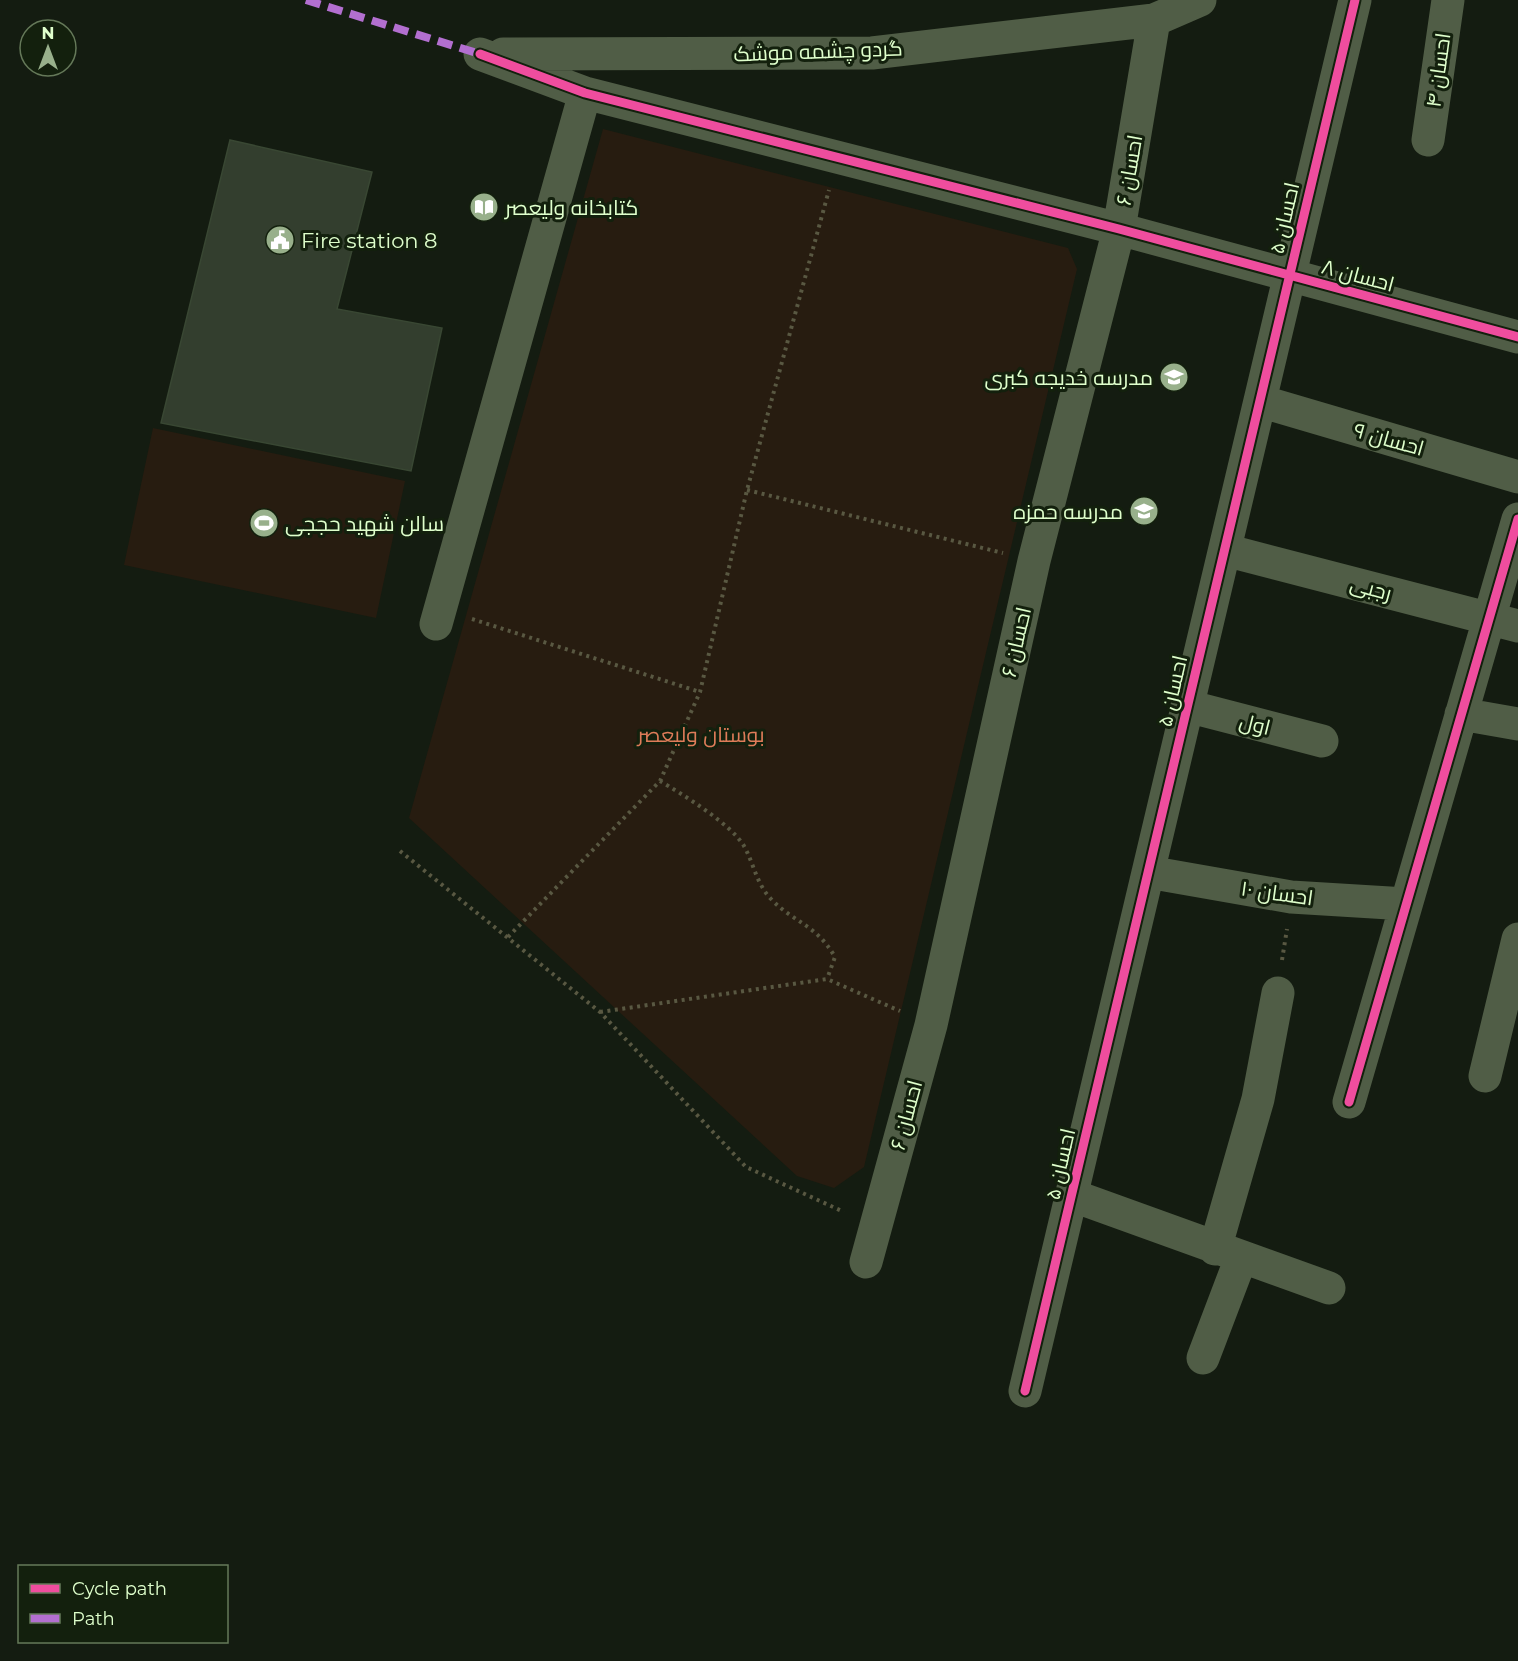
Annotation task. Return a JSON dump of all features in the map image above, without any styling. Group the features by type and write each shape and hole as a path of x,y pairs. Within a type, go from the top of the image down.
{"street":[{"name":"گردو چشمه موشک","path":"480,54 872,53 1154,20 1200,0"},
{"name":"احسان ۵","path":"1025,1391 1355,0"},
{"name":"احسان ۴","path":"1428,140 1448,0"},
{"name":"احسان ۶","path":"866,1262 931,1025 1034,561 1119,229 1154,20"},
{"name":"احسان ۸","path":"480,54 585,93 1119,229 1518,337"},
{"path":"439,617 585,93"},
{"name":"احسان ۹","path":"1260,401 1518,477"},
{"path":"1349,1102 1461,714 1503,623 1518,519"},
{"name":"رجبی","path":"1225,550 1503,623"},
{"name":"اول","path":"1187,706 1322,741"},
{"path":"1461,714 1518,724"},
{"name":"احسان ۱۰","path":"1148,872 1291,897 1406,904"},
{"path":"1485,1076 1518,939"},
{"path":"1203,1358 1228,1253 1278,993"},
{"path":"1071,1196 1329,1288"}],"path":[{"path":"508,937 660,781 700,692 747,490 838,157"},
{"path":"747,490 1034,561"},
{"path":"439,617 700,692"},
{"path":"660,781 698,804 743,844 759,885 772,900 809,925 826,941 835,957 826,979"},
{"path":"400,850 600,1012 746,1167 875,1226"},
{"path":"1278,993 1291,897"},
{"path":"600,1012 826,979 931,1025"}],"green space":[{"name":"بوستان ولیعصر","path":"603,129 1068,248 1077,269 864,1167 834,1188 797,1176 409,818"},
{"name":"سالن شهید حججی","path":"153,428 405,481 376,618 124,565"}],"building":[{"name":"Fire station 8","path":"230,140 372,172 337,309 442,328 411,471 161,423"}],"marked path":[{"path":"306,0 480,54"}],"cycle path":[{"path":"1025,1391 1355,0"},
{"path":"480,54 585,93 1119,229 1518,337"},
{"path":"1349,1102 1518,519"}],"place":[{"name":"کتابخانه ولیعصر","path":"484,207"},
{"name":"Fire station 8","path":"280,240"},
{"name":"مدرسه خدیجه کبری","path":"1174,377"},
{"name":"مدرسه حمزه","path":"1144,511"},
{"name":"سالن شهید حججی","path":"264,523"}]}
